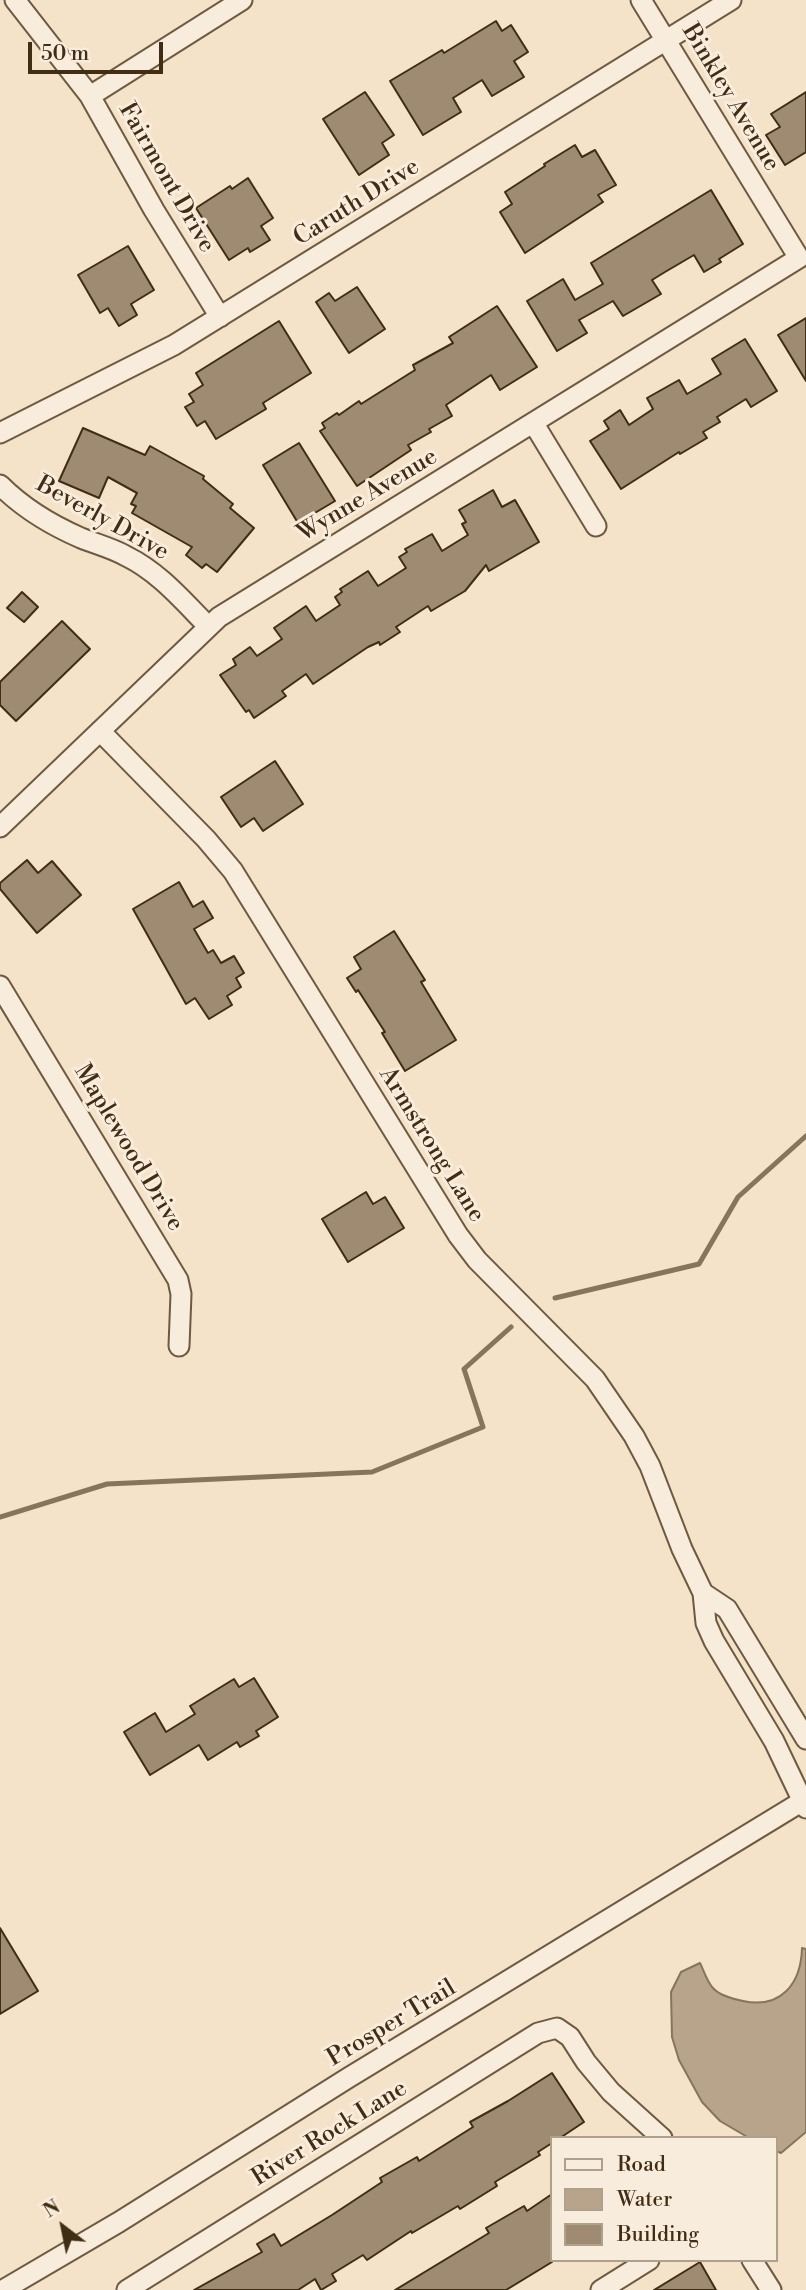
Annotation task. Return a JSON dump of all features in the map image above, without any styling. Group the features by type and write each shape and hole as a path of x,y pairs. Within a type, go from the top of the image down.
{"street":[{"name":"Fairmont Drive","path":"15,0 90,96 154,210 220,317"},
{"path":"90,96 242,0"},
{"name":"Binkley Avenue","path":"641,0 799,258"},
{"name":"Caruth Drive","path":"0,433 136,366 220,317 731,0"},
{"name":"Wynne Avenue","path":"0,827 208,626 237,604 534,424 799,258"},
{"path":"534,424 596,526"},
{"name":"Beverly Drive","path":"0,485 41,518 73,535 127,556 147,568 208,626"},
{"name":"Armstrong Lane","path":"100,731 206,839 233,871 467,1248 595,1379 608,1396 643,1451 682,1549 703,1593 706,1623 714,1641 774,1741 805,1803"},
{"name":"Maplewood Drive","path":"0,986 178,1280 181,1294 178,1346"},
{"name":"Armstrong Lane","path":"703,1593 727,1609 806,1739"},
{"name":"Prosper Trail","path":"3,2290 119,2222 348,2078 805,1803"},
{"name":"River Rock Lane","path":"127,2290 548,2029 562,2029 599,2080 660,2136"},
{"path":"601,2290 646,2262"},
{"path":"753,2262 771,2290"}],"water":[{"path":"802,1948 806,1949 806,2132 781,2153 778,2152 778,2136 746,2136 720,2121 702,2102 679,2060 672,2037 671,1992 681,1972 700,1963 709,1983 719,1993 743,2001 768,2001 778,1997 793,1983 801,1961"}],"building":[{"path":"496,21 502,31 511,25 528,52 514,61 524,77 492,96 482,80 453,98 461,112 423,135 390,81 442,50 444,53"},
{"path":"365,92 394,135 382,143 389,155 359,175 323,119"},
{"path":"806,92 806,152 785,165 766,135 780,127 771,114"},
{"path":"575,145 582,157 595,150 616,185 598,195 603,202 525,253 500,212 512,204 505,192"},
{"path":"248,178 273,218 261,226 270,240 250,252 248,248 229,260 196,208"},
{"path":"711,190 743,244 704,272 694,255 665,272 652,280 661,294 623,316 613,301 579,320 587,333 557,351 527,301 563,279 575,300 603,284 591,263"},
{"path":"128,246 154,290 131,304 137,315 119,326 108,308 100,313 78,275"},
{"path":"357,287 385,329 349,353 316,302 329,293 335,301"},
{"path":"497,306 537,367 500,390 491,375 446,405 452,416 408,445 411,450 357,486 320,431 325,428 322,423 359,401 361,404 415,370 413,365 453,343 449,337"},
{"path":"806,318 806,381 778,335"},
{"path":"279,321 311,373 263,403 266,409 216,439 205,421 197,426 185,407 194,402 189,394 203,385 196,373"},
{"path":"745,339 777,391 751,407 746,399 717,417 720,422 703,432 707,438 680,454 679,452 621,489 590,441 609,429 604,421 620,410 629,425 653,409 647,398 679,380 687,394 721,374 712,359"},
{"path":"83,428 145,455 150,446 204,476 203,479 233,504 230,508 254,528 217,572 206,564 202,568 186,555 192,547 132,513 136,506 131,504 137,493 108,477 99,498 59,481"},
{"path":"299,443 335,501 298,523 263,465"},
{"path":"493,490 502,507 515,500 539,542 489,571 486,565 465,591 431,611 428,606 396,627 400,632 380,645 379,642 368,647 313,684 306,674 282,691 286,696 254,718 249,710 246,712 220,675 236,665 233,659 250,647 257,656 282,639 274,628 306,606 316,621 340,605 335,597 342,592 340,589 368,571 378,586 406,568 399,557 407,552 405,549 432,534 442,551 468,535 462,524 466,522 459,510"},
{"path":"22,592 38,607 24,622 7,608"},
{"path":"62,621 90,649 16,721 0,705 0,682"},
{"path":"275,761 303,804 263,831 254,818 241,827 221,797"},
{"path":"27,860 38,873 52,861 81,895 37,933 0,889 0,883"},
{"path":"179,882 193,907 203,901 213,918 194,929 208,953 213,950 221,963 234,956 244,973 236,978 241,987 227,996 232,1005 209,1019 195,998 186,1004 133,909"},
{"path":"394,931 425,980 421,982 456,1040 405,1071 382,1033 385,1032 347,978 361,969 354,957"},
{"path":"366,1192 373,1204 385,1197 404,1228 348,1262 322,1219"},
{"path":"254,1678 278,1717 256,1731 259,1736 240,1747 237,1742 208,1760 199,1745 150,1775 124,1732 155,1713 166,1732 195,1714 190,1706 234,1679 239,1687"},
{"path":"0,1928 38,1991 0,2014"},
{"path":"552,2073 584,2122 563,2136 550,2136 550,2144 538,2152 540,2155 495,2182 497,2186 460,2209 458,2206 412,2233 411,2231 367,2260 363,2255 332,2274 336,2281 321,2290 315,2279 298,2290 194,2290 262,2252 257,2244 274,2234 281,2246 382,2182 380,2178 417,2157 419,2161 473,2127 470,2122"},
{"path":"550,2195 552,2262 506,2290 395,2290 489,2233 486,2228 524,2206 527,2211"},
{"path":"700,2262 716,2290 654,2290"}],"waterway":[{"path":"555,1298 699,1264 738,1197 806,1136"},
{"path":"0,1517 107,1484 372,1472 483,1427 464,1369 511,1327"}]}
